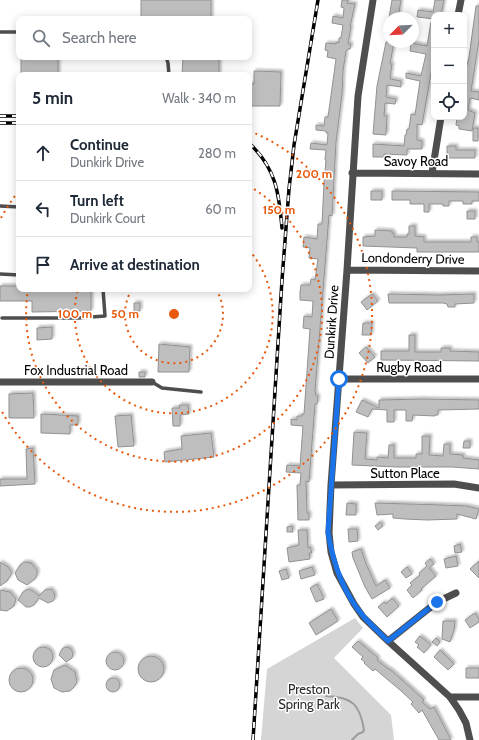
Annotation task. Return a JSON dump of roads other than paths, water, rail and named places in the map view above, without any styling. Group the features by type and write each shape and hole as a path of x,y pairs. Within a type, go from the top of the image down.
{"street":[{"name":"Dunkirk Drive","path":"373,0 358,96 328,532 337,573 354,604 363,616 388,641 450,697 466,723 470,740"},
{"path":"459,12 461,0"},
{"path":"432,173 441,120"},
{"name":"Savoy Road","path":"352,173 479,174"},
{"name":"Londonderry Drive","path":"347,270 479,271"},
{"name":"Rugby Road","path":"339,379 479,379"},
{"name":"Fox Industrial Road","path":"0,382 152,382"},
{"name":"Sutton Place","path":"331,485 454,484 479,488"},
{"path":"388,641 437,602 456,593"},
{"path":"450,697 479,697"}],"lane":[{"path":"0,32 16,32"},
{"path":"167,60 169,72"},
{"path":"0,206 16,207"},
{"path":"0,274 16,275"},
{"path":"2,318 78,318 105,316 103,292"},
{"path":"152,382 162,388 201,392"}],"waterway":[{"path":"326,696 348,700 357,708 364,730 352,740"}],"railway":[{"path":"253,740 289,189 294,145 318,0"},
{"path":"0,116 16,116"},
{"path":"0,123 16,123"},
{"path":"252,146 258,152 271,172 277,192 282,228"}],"park label":[{"name":"Preston Spring Park","path":"309,696"}]}
